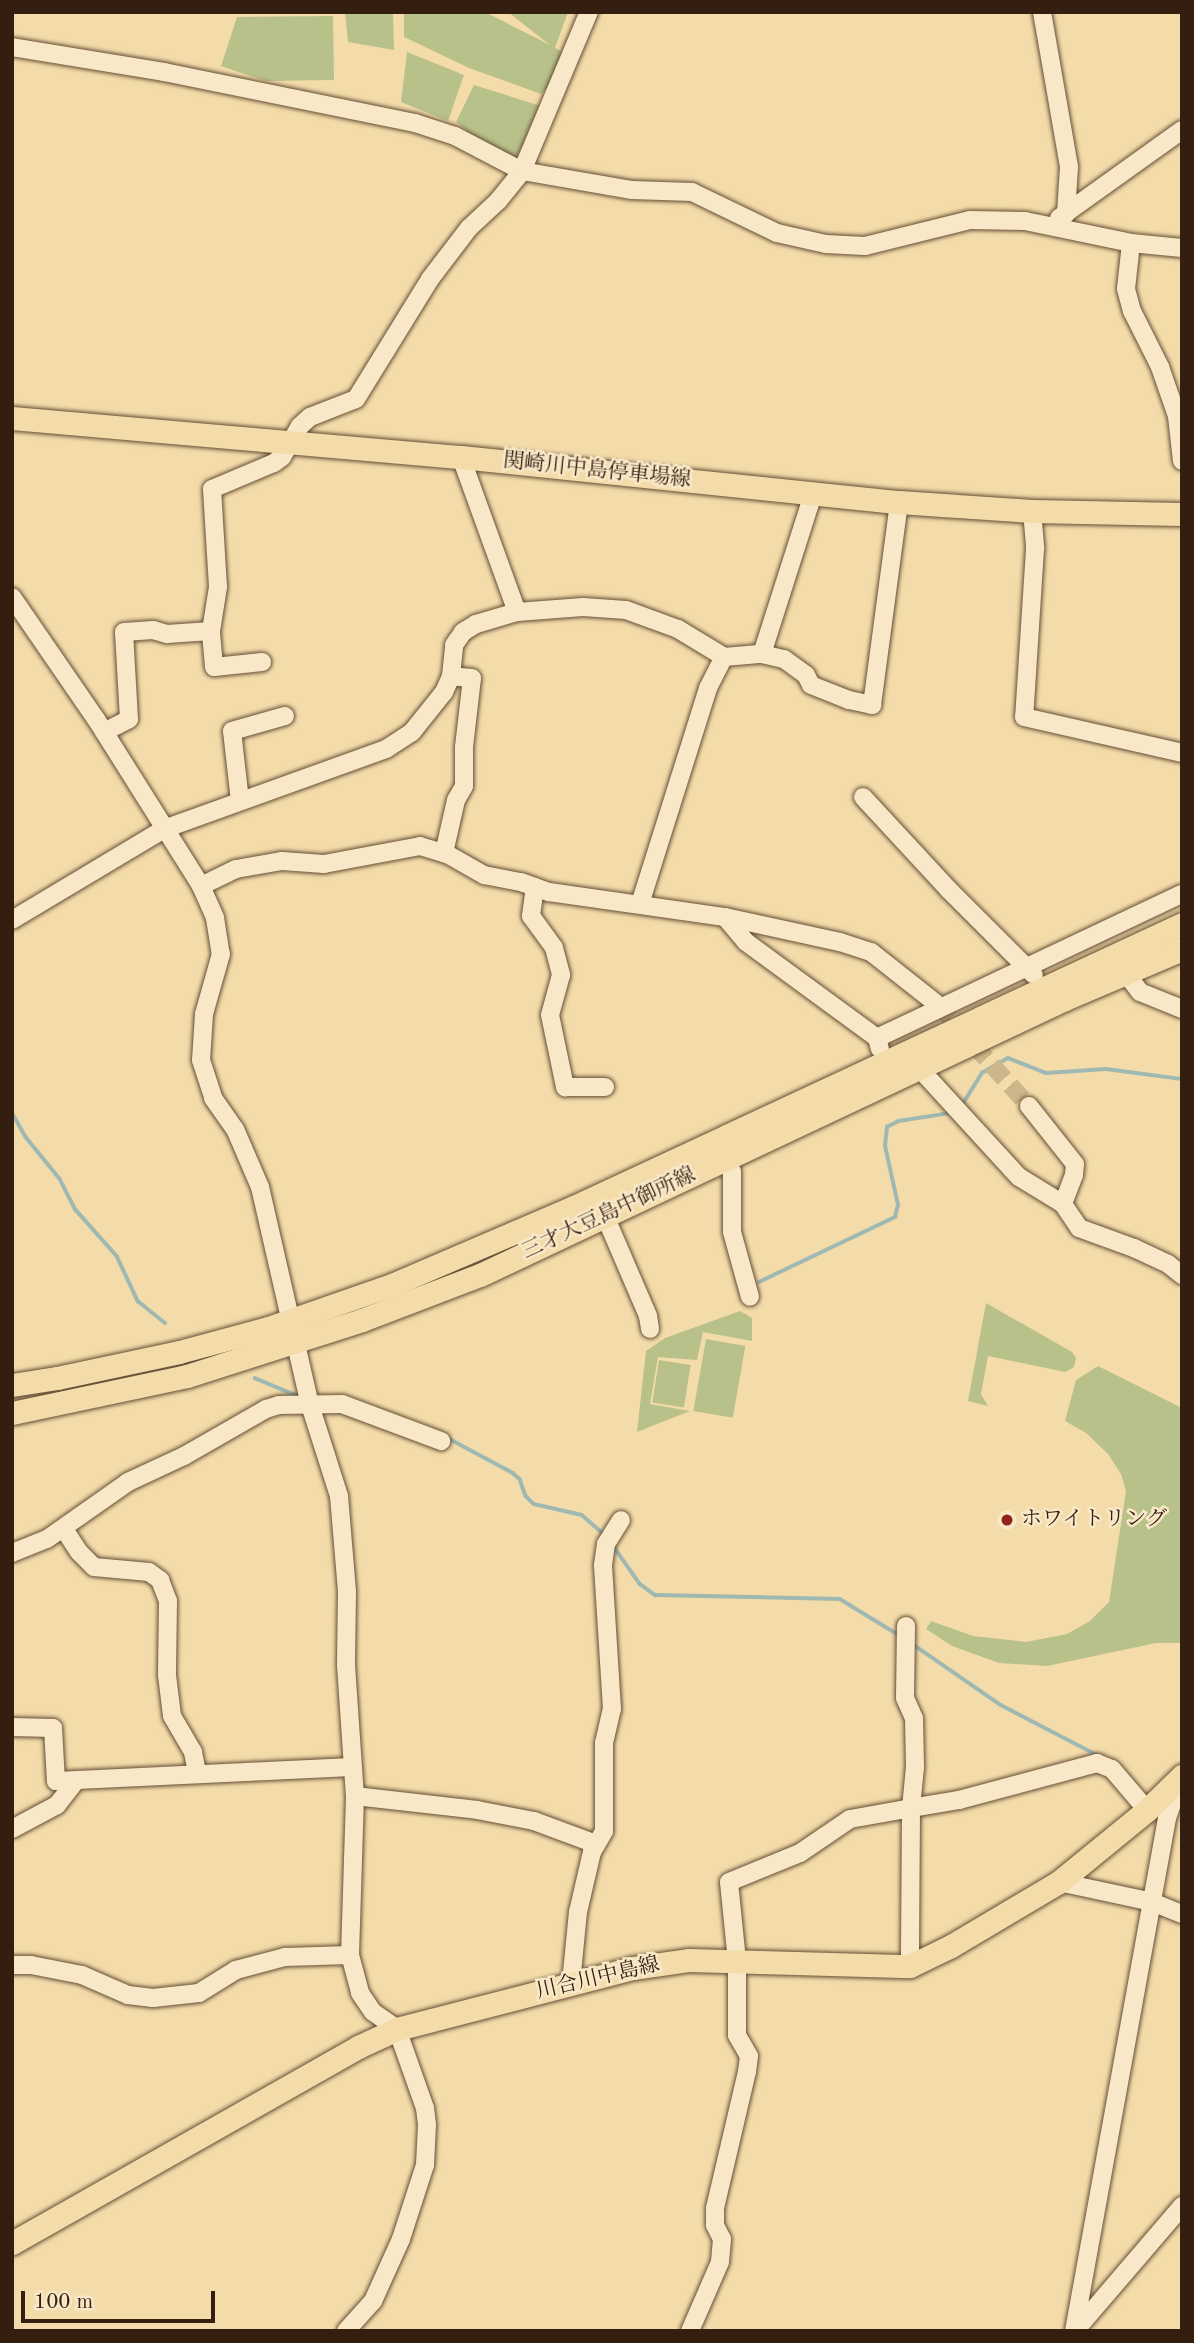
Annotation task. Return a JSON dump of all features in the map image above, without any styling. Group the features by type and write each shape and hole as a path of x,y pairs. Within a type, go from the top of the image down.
{"main road":[{"name":"関崎川中島停車場線","path":"12,418 461,457 899,502 1032,511 1182,513"},
{"name":"三才大豆島中御所線","path":"12,1413 187,1376 274,1350 293,1330 574,1207 884,1062 1036,978 1182,923"},
{"name":"三才大豆島中御所線","path":"12,1385 293,1330 362,1320 480,1275 1125,971 1182,949"},
{"path":"910,1966 1059,1882 1165,1817 1182,1775"},
{"name":"川合川中島線","path":"12,2242 358,2047 397,2029 633,1968 678,1962 910,1966"}],"street":[{"path":"262,662 214,667 211,631 218,587 212,489 274,463 291,443 300,426 310,417 356,399 430,279 469,228 498,201 522,171 589,12"},
{"path":"1042,12 1069,167 1066,214"},
{"path":"12,47 164,72 415,123 455,136 522,171 632,190 692,192 777,233 826,244 865,246 970,220 1025,221 1131,243 1182,248"},
{"path":"1044,227 1182,131"},
{"path":"1131,243 1126,289 1132,311 1160,367 1177,416 1182,461"},
{"path":"461,457 517,612"},
{"path":"762,654 813,494"},
{"path":"12,920 164,829 386,750 412,732 444,692 451,676 453,645 463,632 476,624 517,612 583,607 626,610 678,629 724,657 762,654 784,659 806,675 811,685 872,705 899,502"},
{"path":"1032,511 1035,549 1024,717 1182,753"},
{"path":"12,597 104,732 201,886 215,918 221,954 205,1014 201,1060 213,1097 235,1129 260,1187 310,1405 339,1496 347,1592 346,1665 355,1796 350,1955 360,1993 373,2012 397,2029 425,2108 428,2125 425,2165 401,2239 373,2301 346,2331"},
{"path":"104,732 129,719 124,632 153,630 167,634 211,631"},
{"path":"640,904 708,688 724,657"},
{"path":"444,853 456,800 464,786 464,747 472,678 451,676"},
{"path":"240,801 232,731 285,716"},
{"path":"863,797 1036,978"},
{"path":"201,886 236,869 282,862 324,864 420,846 444,853 484,875 549,892 725,917 801,932 871,952 938,1005"},
{"path":"535,887 531,916 554,948 561,975 550,1015 565,1087 605,1087"},
{"path":"877,1038 1036,978 1182,894"},
{"path":"725,917 746,942 877,1038 884,1062"},
{"path":"1125,971 1140,992 1182,1009"},
{"path":"919,1068 1019,1177 1063,1204 1079,1228 1145,1253 1168,1264 1182,1275"},
{"path":"1030,1106 1075,1164 1074,1175 1063,1204"},
{"path":"726,1160 732,1172 732,1232 750,1297"},
{"path":"605,1216 648,1316 650,1329"},
{"path":"12,1553 64,1529 128,1482 223,1436 266,1409 279,1405 342,1404 441,1441"},
{"path":"64,1529 79,1552 94,1567 149,1572 160,1580 168,1601 167,1675 172,1716 193,1752 197,1773"},
{"path":"571,1983 578,1912 596,1844 604,1831 604,1743 612,1709 603,1565 613,1533"},
{"path":"906,1634 905,1698 914,1718 915,1767 911,1808 910,1966"},
{"path":"12,1727 53,1728 56,1781 352,1767"},
{"path":"690,2331 720,2262 722,2239 715,2225 715,2208 722,2191 749,2056 737,2035 737,1961 729,1882 800,1853 850,1819 959,1800 1097,1763 1112,1769 1165,1817 1075,2331"},
{"path":"12,1829 57,1805 76,1781"},
{"path":"355,1796 477,1810 534,1821 596,1844"},
{"path":"1059,1882 1152,1902 1182,1914"},
{"path":"12,1965 31,1965 82,1975 128,1995 153,1998 199,1993 236,1970 285,1957 350,1955"},
{"path":"1075,2331 1182,2206"}],"green space":[{"path":"345,12 393,12 394,50 348,42"},
{"path":"404,12 485,12 550,45 508,12 568,12 555,48 572,57 541,94 469,68 404,37"},
{"path":"333,16 334,80 266,81 221,66 237,17"},
{"path":"407,52 464,75 448,121 401,102"},
{"path":"474,85 550,109 510,164 456,122"},
{"path":"986,1303 1072,1352 1076,1358 1074,1367 1065,1372 988,1356 981,1394 988,1406 968,1401"},
{"path":"740,1311 752,1318 752,1341 703,1332 697,1360 658,1357 650,1404 690,1411 637,1432 646,1351 665,1338"},
{"path":"706,1339 745,1346 733,1418 693,1411"},
{"path":"659,1360 691,1365 684,1407 652,1402"},
{"path":"1098,1366 1182,1408 1182,1643 1156,1643 1047,1666 999,1663 952,1646 926,1629 931,1621 973,1636 1026,1642 1067,1634 1090,1621 1109,1602 1126,1491 1121,1474 1108,1454 1086,1433 1065,1421 1076,1380"}],"waterway":[{"path":"962,1105 982,1073 1008,1058 1046,1073 1106,1069 1182,1079"},
{"path":"12,1112 26,1137 60,1179 76,1210 117,1256 138,1301 165,1323"},
{"path":"759,1282 895,1217 898,1205 885,1146 887,1127 899,1121 950,1113"},
{"path":"255,1378 298,1396"},
{"path":"446,1437 513,1473 520,1479 526,1496 534,1504 582,1515 605,1535"},
{"path":"612,1544 640,1584 655,1595 840,1599 899,1635"},
{"path":"911,1643 1001,1705 1099,1756"}],"tunnel":[{"path":"938,1005 1029,1106"}],"place":[{"name":"ホワイトリング","path":"1007,1520"}]}
